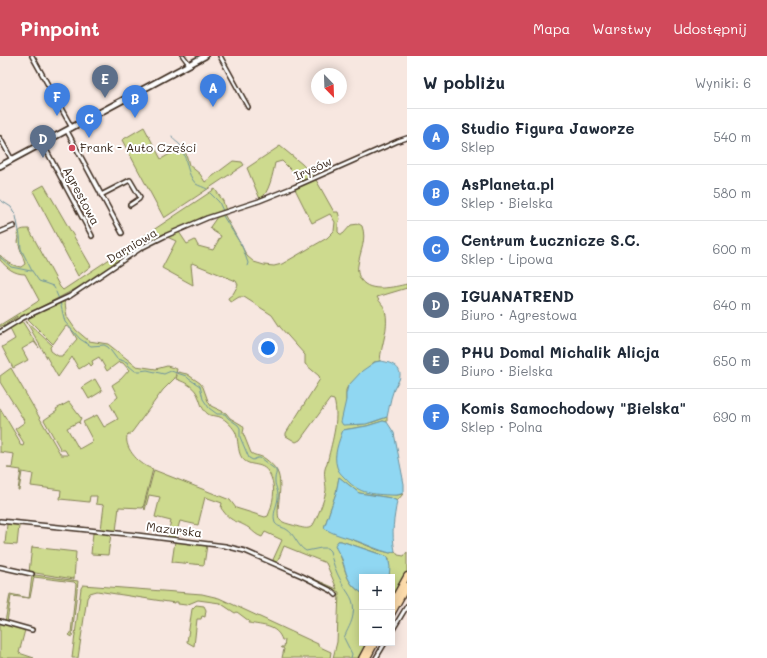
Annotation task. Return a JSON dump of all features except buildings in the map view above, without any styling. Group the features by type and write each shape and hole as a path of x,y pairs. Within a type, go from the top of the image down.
{"highway":[{"path":"395,598 407,576"},
{"path":"394,610 407,586"},
{"path":"362,658 368,646"},
{"path":"367,658 373,646"}],"main road":[{"path":"0,166 204,56"}],"street":[{"path":"32,56 72,128"},
{"path":"183,56 189,64"},
{"path":"220,56 248,107"},
{"path":"67,130 122,233"},
{"path":"0,138 12,160"},
{"name":"Irysów","path":"217,215 294,187 407,138"},
{"name":"Agrestowa","path":"43,144 92,236"},
{"path":"101,195 130,180 140,198 130,205"},
{"name":"Darniowa","path":"0,332 23,318 85,286 141,248 207,218 217,215"},
{"path":"0,232 14,226"},
{"name":"Mazurska","path":"0,521 200,542 230,547 245,551 314,582 332,591 336,595"},
{"path":"0,567 32,574"},
{"path":"395,626 407,606"},
{"path":"0,621 32,630"},
{"path":"376,658 383,646"}],"green space":[{"path":"144,127 161,159 184,146 189,165 200,174 205,182 233,161 242,162 244,165 164,218 122,140"},
{"path":"280,146 302,164 315,178 334,212 338,212 340,219 338,224 338,232 340,234 343,234 351,225 359,224 362,226 364,236 358,269 358,274 361,280 370,287 376,288 407,284 407,288 377,297 384,308 386,316 386,329 380,361 374,362 348,386 346,390 346,400 358,425 387,417 387,422 383,421 367,426 343,430 336,456 337,465 366,492 397,495 403,494 397,501 391,498 359,493 339,477 336,493 324,528 378,550 390,553 395,551 398,555 404,556 407,552 407,571 395,592 395,574 389,574 389,558 338,541 336,547 348,578 359,590 359,646 365,646 358,658 333,658 337,642 339,592 272,562 282,540 265,532 262,537 258,535 244,525 228,517 221,508 222,503 205,497 198,525 180,521 175,538 167,537 171,521 155,517 160,497 149,495 145,510 144,507 154,470 230,500 236,508 265,517 268,516 271,507 273,482 268,471 261,466 245,461 242,458 239,452 235,431 222,418 210,415 204,411 193,388 176,379 178,372 187,374 200,383 211,406 226,413 230,418 242,425 244,428 243,433 251,453 264,458 271,463 276,470 280,484 278,513 281,521 299,527 310,528 315,522 321,508 326,490 325,470 333,440 336,416 334,400 330,399 300,440 296,442 286,436 286,433 320,379 319,376 305,364 305,355 280,327 272,315 244,297 239,297 231,302 229,301 228,298 233,294 238,285 236,281 192,263 193,285 162,268 176,241 167,237 179,232 187,244 195,240 198,246 213,250 221,236 210,227 217,217 224,214 247,256 254,262 264,265 274,266 282,264 327,238 334,231 335,222 330,214 312,223 294,187 304,183 282,161 275,163 266,193 260,199 247,168","holes":["284,546 326,563 337,589 277,563"]},
{"path":"44,185 91,266 78,276 33,191"},
{"path":"215,189 223,201 226,211 209,216 140,248 83,285 22,317 0,331 0,329 17,316 0,327 0,325 39,300 25,274 17,273 11,270 0,260 0,255 15,266 21,267 25,264 17,234 21,230 29,229 63,290"},
{"path":"63,301 65,303 67,317 76,330 89,341 108,344 136,366 156,369 167,366 177,369 175,378 163,390 132,432 127,436 128,446 134,456 143,464 153,469 143,508 119,507 116,531 101,530 104,505 96,504 97,496 90,496 89,502 60,499 61,490 31,486 33,474 22,472 18,490 21,470 7,468 12,468 14,454 0,452 0,408 19,440 20,445 23,446 24,443 15,429 25,422 0,382 0,376 11,368 61,455 68,455 65,450 61,450 44,420 57,411 56,409 69,402 81,418 79,422 80,424 78,422 67,428 79,449 93,441 83,422 97,415 104,427 118,419 110,404 118,397 112,385 121,379 129,370 123,363 119,362 107,371 99,357 92,361 93,364 91,366 89,363 79,369 72,357 58,377 26,321 52,345 50,347 51,351 58,356 62,356 77,339 71,329 66,326 53,344 26,317"},
{"path":"19,321 22,321 39,348 34,342 22,349 28,360 13,368 2,347 15,339 9,327"},
{"path":"95,379 102,391 89,399 82,387"},
{"path":"7,524 24,525 19,526 17,545 5,544"},
{"path":"93,533 111,534 108,555 91,554"},
{"path":"175,541 196,543 196,545 199,543 210,545 207,545 204,565 172,562"},
{"path":"32,547 76,552 74,579 29,572"},
{"path":"28,574 78,581 72,637 69,635 71,633 76,584 74,582 34,577 29,598 32,576"},
{"path":"83,585 202,594 219,598 318,644 318,646 331,652 330,658 282,658 284,649 281,647 284,647 285,640 282,640 277,631 269,627 248,623 249,621 237,612 235,613 220,603 198,600 186,605 178,604 178,602 175,603 97,591 90,593 87,598 78,658 72,658 81,588"},
{"path":"10,594 28,598 11,596 7,622 5,622"},
{"path":"196,605 204,606 206,610 205,617 202,616 201,619 197,619 194,646 187,642 192,609"},
{"path":"0,623 25,630 19,653 34,658 0,658"}],"water":[{"path":"380,361 392,364 400,372 399,380 392,395 387,417 366,424 343,425 341,422 348,386 362,371 375,362"},
{"path":"383,421 387,422 394,433 404,484 404,492 399,495 364,492 349,482 337,468 337,448 343,430 367,426"},
{"path":"339,477 359,493 391,498 397,501 393,532 395,551 390,553 336,534 324,528 336,493"},
{"path":"338,541 341,541 388,557 390,567 389,574 359,574 359,591 350,582 342,559 335,545"}],"waterway":[{"path":"172,136 182,149 188,170 193,180 196,184 207,189"},
{"path":"210,193 219,202 223,211"},
{"path":"0,200 11,207 16,216 21,249 32,271 39,281 53,286 55,289"},
{"path":"223,216 242,246 248,263 247,266"},
{"path":"0,257 11,267 31,271"},
{"path":"56,292 59,299"},
{"path":"60,302 65,322 80,339 91,346 104,345 108,347 117,359 127,362 135,371 147,370 164,374 171,371 186,376 200,386 203,399 209,408 217,414 225,414 238,425 240,428 240,437 249,458 253,460 260,458 276,470 275,481 278,495 274,513 275,523 289,531 300,546 306,551 327,548 330,551 337,574 352,600 354,609 351,624 344,638 352,654 351,658"}],"place":[{"name":"PHU Domal Michalik Alicja","path":"105,98"},
{"name":"Studio Figura Jaworze","path":"213,107"},
{"name":"Komis Samochodowy \"Bielska\"","path":"57,116"},
{"name":"AsPlaneta.pl","path":"135,118"},
{"name":"Centrum Łucznicze S.C.","path":"89,138"},
{"name":"Frank - Auto Części","path":"72,148"},
{"name":"IGUANATREND","path":"43,158"}]}
